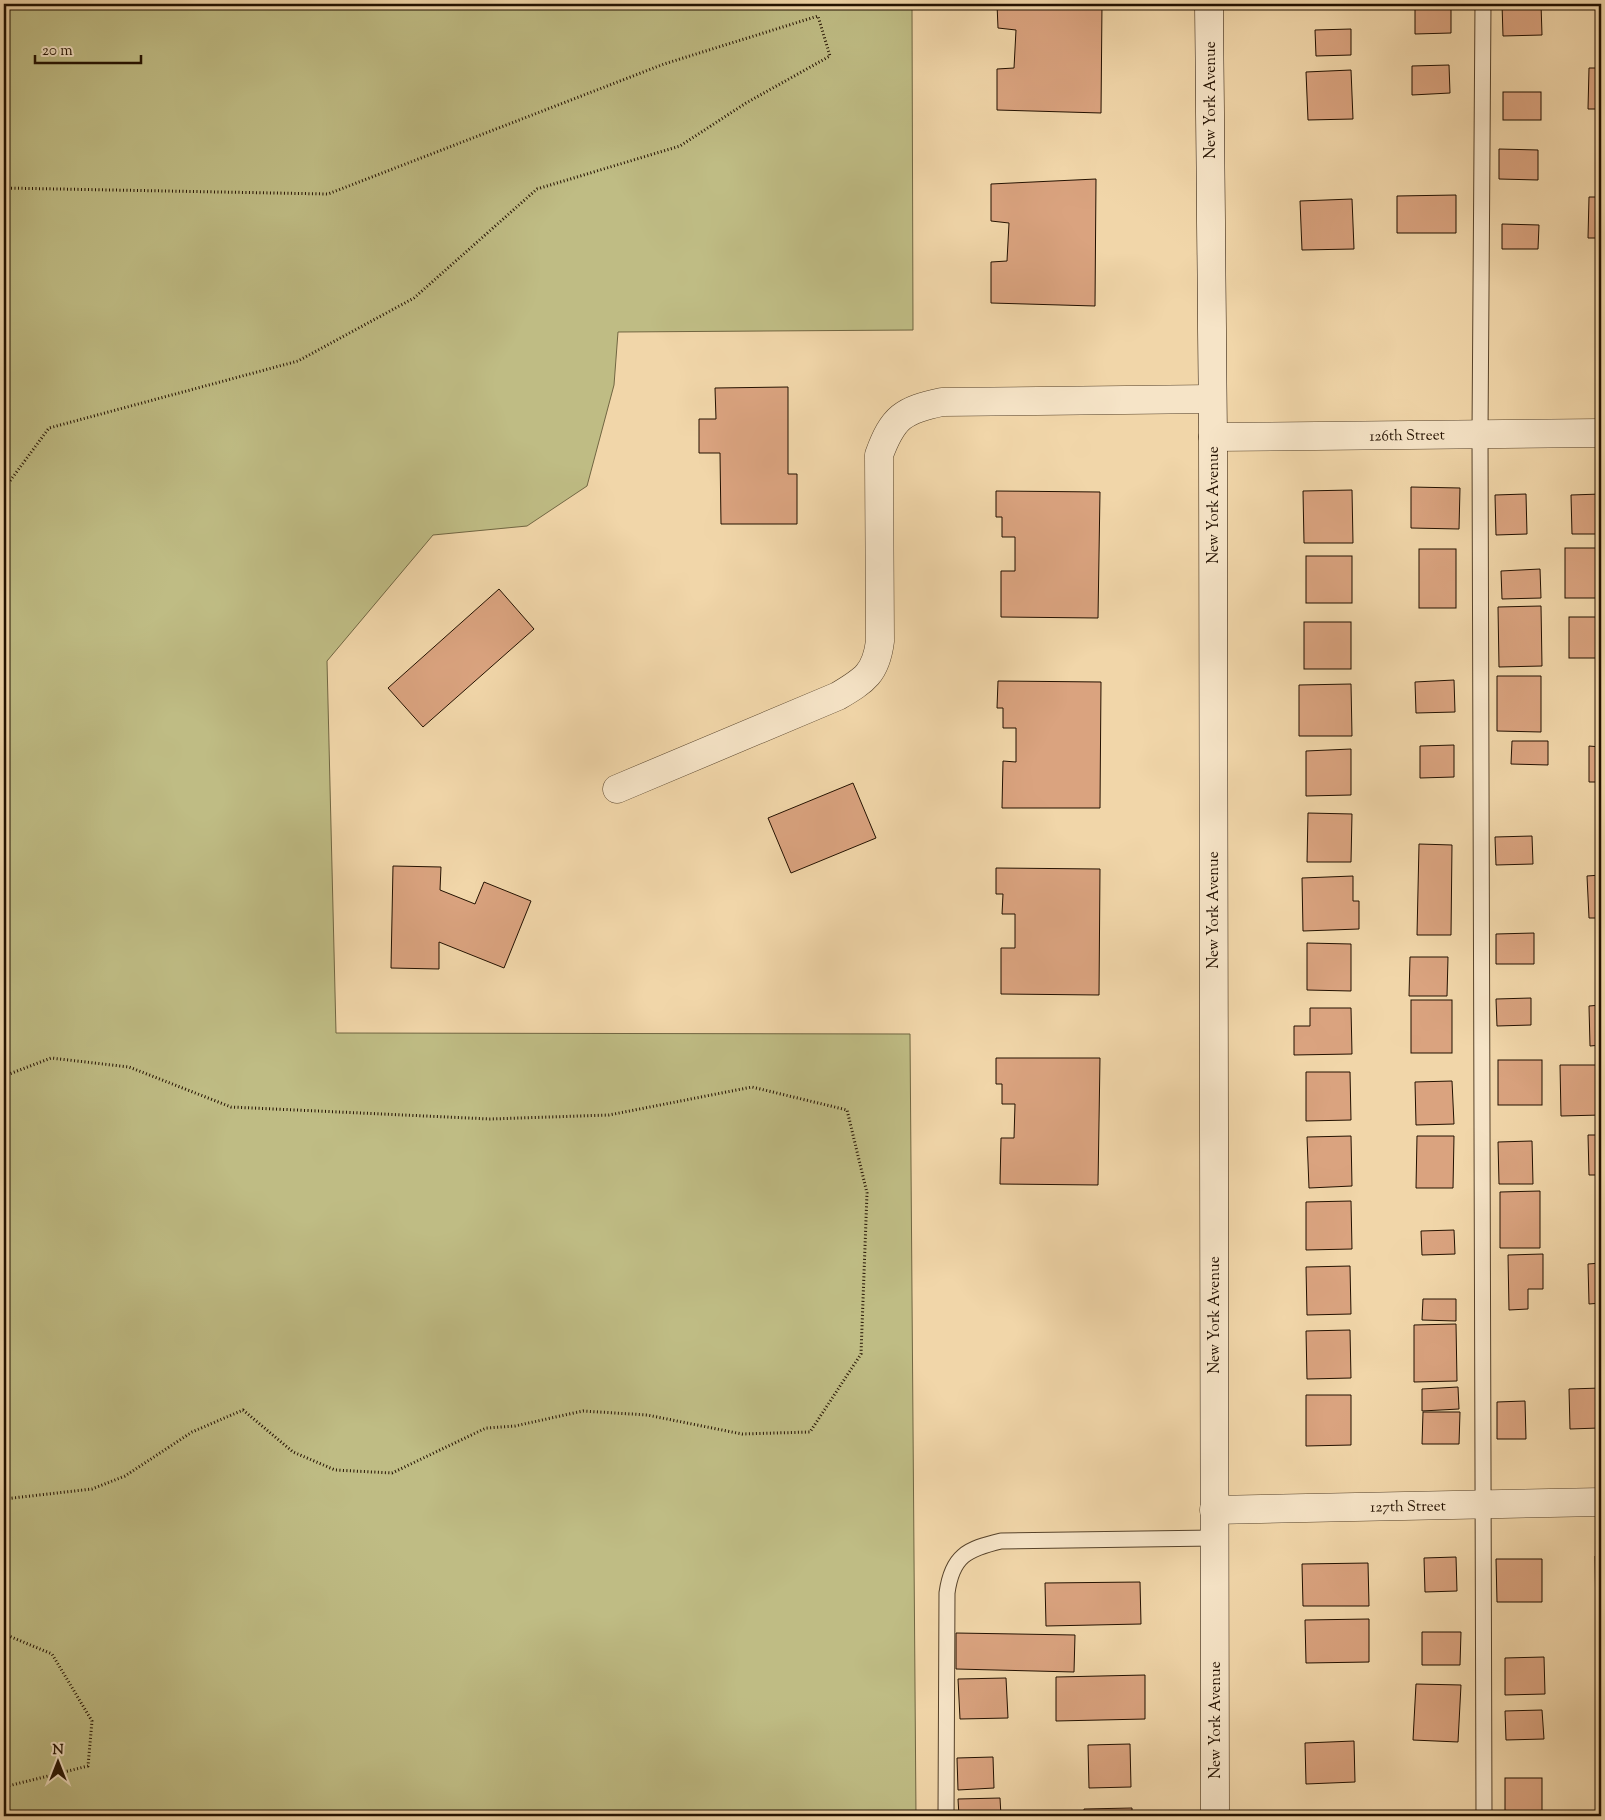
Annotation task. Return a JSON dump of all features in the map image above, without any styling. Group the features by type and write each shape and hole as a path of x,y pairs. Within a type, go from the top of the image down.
{"street":[{"name":"New York Avenue","path":"1209,4 1212,399 1215,1816"},
{"path":"616,789 838,696 860,683 871,672 878,658 880,640 880,455 887,435 898,419 916,408 942,402 1212,399"},
{"name":"126th Street","path":"1212,437 1601,433"},
{"name":"127th Street","path":"1214,1510 1601,1502"}],"lane":[{"path":"1483,4 1480,434 1484,1816"},
{"path":"946,1816 947,1593 949,1575 961,1556 980,1546 1001,1541 1214,1538"}],"path":[{"path":"4,188 328,194 664,64 818,16 830,56 746,103 680,146 537,189 414,298 298,361 49,428 4,489"},
{"path":"4,1076 51,1058 129,1067 230,1107 490,1119 609,1115 752,1087 847,1110 867,1193 861,1354 810,1432 742,1434 647,1415 584,1411 515,1426 486,1428 392,1473 335,1470 293,1452 243,1410 192,1432 125,1476 92,1489 4,1499"},
{"path":"4,1634 52,1654 92,1721 88,1766 4,1788"}],"shaded area":[{"path":"4,4 912,4 913,330 618,332 614,385 587,486 527,526 433,535 327,661 336,1033 910,1034 916,1816 4,1816"}],"building":[{"path":"997,4 1102,4 1101,113 997,110 997,69 1014,68 1016,30 998,28"},
{"path":"1502,4 1541,4 1542,35 1503,36"},
{"path":"1601,4 1601,49 1600,49"},
{"path":"1451,6 1451,33 1415,34 1415,7"},
{"path":"1351,29 1351,55 1316,56 1315,30"},
{"path":"1449,65 1450,93 1412,95 1412,66"},
{"path":"1589,68 1601,68 1601,109 1588,109"},
{"path":"1351,70 1353,119 1308,120 1306,72"},
{"path":"1503,92 1541,92 1541,120 1503,120"},
{"path":"1598,128 1601,128 1601,179 1600,179"},
{"path":"1499,149 1538,150 1538,180 1499,179"},
{"path":"1096,179 1095,306 991,303 991,262 1007,261 1009,223 991,221 991,184"},
{"path":"1456,195 1456,233 1397,233 1397,196"},
{"path":"1589,197 1601,197 1601,238 1588,238"},
{"path":"1352,199 1354,249 1302,250 1300,201"},
{"path":"1502,224 1539,225 1538,249 1502,249"},
{"path":"788,387 788,474 797,474 797,524 721,524 720,453 699,453 699,419 716,419 715,388"},
{"path":"1411,487 1460,488 1459,529 1411,528"},
{"path":"1352,490 1353,543 1304,543 1303,491"},
{"path":"996,491 1100,492 1098,618 1001,617 1001,571 1015,571 1015,537 1002,537 1002,517 996,517"},
{"path":"1526,494 1527,534 1496,535 1495,495"},
{"path":"1601,494 1601,534 1572,534 1571,495"},
{"path":"1565,548 1601,548 1601,598 1565,598"},
{"path":"1419,549 1456,549 1456,608 1419,608"},
{"path":"1306,556 1352,556 1352,603 1306,603"},
{"path":"1540,569 1541,598 1502,599 1501,571"},
{"path":"499,589 534,629 423,727 388,688"},
{"path":"1541,606 1542,666 1499,667 1498,607"},
{"path":"1569,617 1601,617 1601,658 1569,658"},
{"path":"1304,622 1351,622 1351,669 1304,669"},
{"path":"1497,676 1541,676 1541,732 1497,731"},
{"path":"1598,678 1601,678 1601,727 1599,727"},
{"path":"1454,680 1455,712 1416,713 1415,682"},
{"path":"998,681 1101,682 1100,808 1002,808 1003,761 1016,762 1016,728 1003,728 1003,708 997,708"},
{"path":"1351,684 1352,736 1299,736 1299,685"},
{"path":"1512,741 1548,741 1548,765 1511,764"},
{"path":"1454,745 1454,777 1420,778 1420,746"},
{"path":"1589,746 1601,747 1601,782 1589,782"},
{"path":"1351,749 1351,795 1306,796 1306,751"},
{"path":"853,783 876,838 791,873 768,818"},
{"path":"1598,806 1601,806 1601,856 1599,856"},
{"path":"1308,813 1352,814 1351,862 1307,862"},
{"path":"1532,836 1533,864 1496,865 1495,837"},
{"path":"1419,844 1452,845 1451,935 1417,935"},
{"path":"393,866 441,867 440,890 475,904 484,882 531,901 504,968 439,942 439,969 391,968"},
{"path":"996,868 1100,869 1099,995 1001,994 1001,948 1015,948 1015,914 1002,914 1003,894 996,894"},
{"path":"1601,875 1601,918 1589,918 1587,876"},
{"path":"1353,876 1353,901 1359,901 1359,929 1303,931 1302,878"},
{"path":"1534,933 1534,964 1496,964 1496,934"},
{"path":"1597,936 1601,936 1601,986 1599,986"},
{"path":"1307,943 1351,944 1351,991 1307,990"},
{"path":"1410,957 1448,957 1447,996 1409,996"},
{"path":"1531,998 1531,1025 1497,1026 1496,999"},
{"path":"1411,1000 1452,1000 1452,1053 1411,1053"},
{"path":"1601,1005 1601,1045 1590,1046 1589,1006"},
{"path":"1310,1008 1351,1008 1352,1054 1294,1055 1294,1026 1310,1026"},
{"path":"996,1058 1100,1058 1098,1185 1000,1184 1001,1138 1014,1138 1015,1104 1002,1104 1002,1084 996,1084"},
{"path":"1498,1060 1542,1060 1542,1105 1498,1105"},
{"path":"1560,1065 1601,1065 1601,1115 1561,1116"},
{"path":"1306,1072 1350,1072 1351,1120 1306,1121"},
{"path":"1452,1081 1454,1124 1416,1125 1415,1082"},
{"path":"1588,1135 1601,1135 1601,1175 1589,1175"},
{"path":"1351,1136 1352,1186 1309,1188 1307,1137"},
{"path":"1417,1136 1454,1136 1453,1188 1416,1188"},
{"path":"1532,1141 1533,1184 1499,1184 1498,1142"},
{"path":"1540,1191 1540,1248 1500,1248 1500,1192"},
{"path":"1597,1194 1601,1194 1601,1245 1598,1245"},
{"path":"1351,1201 1352,1249 1306,1250 1306,1202"},
{"path":"1454,1230 1455,1254 1422,1255 1421,1231"},
{"path":"1543,1254 1543,1289 1528,1289 1528,1309 1509,1310 1508,1255"},
{"path":"1601,1263 1601,1303 1589,1304 1588,1264"},
{"path":"1350,1266 1351,1314 1307,1315 1306,1267"},
{"path":"1423,1299 1456,1299 1456,1321 1422,1320"},
{"path":"1598,1322 1601,1322 1601,1372 1599,1372"},
{"path":"1456,1324 1457,1381 1414,1382 1414,1325"},
{"path":"1350,1330 1351,1378 1307,1379 1306,1331"},
{"path":"1458,1387 1459,1409 1422,1411 1422,1389"},
{"path":"1601,1388 1599,1428 1570,1429 1569,1389"},
{"path":"1306,1395 1351,1395 1351,1445 1306,1446"},
{"path":"1525,1401 1526,1439 1497,1439 1497,1402"},
{"path":"1423,1412 1460,1412 1459,1444 1422,1444"},
{"path":"1595,1556 1601,1556 1601,1619 1596,1619"},
{"path":"1456,1557 1457,1591 1425,1592 1424,1558"},
{"path":"1496,1559 1542,1559 1542,1602 1497,1602"},
{"path":"1368,1563 1369,1606 1303,1606 1302,1564"},
{"path":"1140,1582 1141,1624 1046,1626 1045,1583"},
{"path":"1369,1619 1369,1662 1306,1663 1305,1620"},
{"path":"1596,1629 1601,1629 1601,1693 1597,1693"},
{"path":"1422,1632 1461,1632 1460,1665 1422,1665"},
{"path":"956,1633 1075,1635 1074,1672 956,1669"},
{"path":"1544,1657 1545,1694 1505,1695 1505,1658"},
{"path":"1145,1675 1145,1719 1056,1721 1056,1677"},
{"path":"1006,1678 1008,1718 960,1719 958,1679"},
{"path":"1416,1684 1461,1685 1458,1742 1413,1740"},
{"path":"1542,1710 1544,1739 1506,1740 1505,1711"},
{"path":"1354,1741 1355,1782 1306,1784 1305,1743"},
{"path":"1130,1744 1131,1787 1089,1788 1088,1745"},
{"path":"993,1757 994,1788 958,1790 957,1758"},
{"path":"1505,1778 1542,1778 1542,1812 1505,1812"},
{"path":"1000,1798 1001,1816 959,1816 958,1799"},
{"path":"1132,1808 1132,1816 1084,1816 1084,1809"}]}
